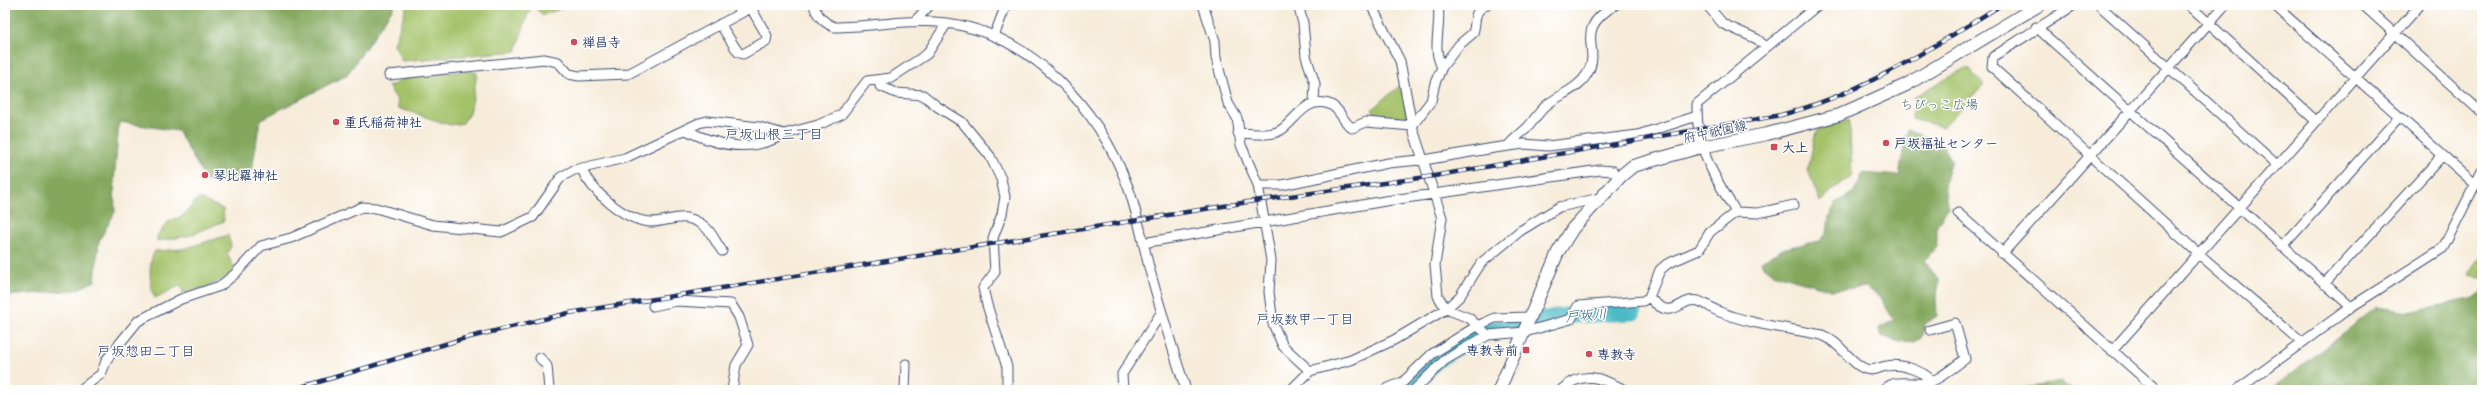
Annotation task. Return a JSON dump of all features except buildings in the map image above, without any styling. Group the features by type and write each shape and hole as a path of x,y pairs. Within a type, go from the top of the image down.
{"main road":[{"name":"府中祇園線","path":"1499,390 1558,252 1573,228 1619,178 1634,166 1646,161 1774,132 1839,115 1906,86 2039,5"}],"street":[{"path":"814,5 821,18 835,27 914,22 946,23 994,36 1029,56 1057,76 1087,111 1109,149 1128,187 1161,313 1186,390"},
{"path":"914,22 930,5"},
{"path":"994,36 1006,5"},
{"path":"1203,5 1215,41 1216,58 1228,103 1237,118 1238,133 1241,145 1258,185 1272,260 1269,292 1273,324 1283,346 1310,371"},
{"path":"1298,5 1303,23 1306,56 1315,84 1314,102"},
{"path":"1371,5 1400,61 1412,126 1442,218 1435,265 1438,296 1446,310 1469,318 1488,335"},
{"path":"1438,5 1437,49 1438,58 1442,67"},
{"path":"1412,126 1431,101 1435,83 1442,67 1459,45 1473,33 1475,15 1480,8 1486,5"},
{"path":"1508,146 1528,127 1536,114 1582,81 1588,72 1591,59 1589,41 1592,26 1600,14 1615,5"},
{"path":"1707,5 1723,24 1757,39 1766,47"},
{"path":"1736,212 1720,186 1701,148 1697,104 1818,5"},
{"path":"2074,5 2036,27 1993,56 1992,67 2199,254 2301,342"},
{"path":"2099,5 2277,165"},
{"path":"2189,5 2207,24 2316,121"},
{"path":"2002,254 2224,5"},
{"path":"2274,5 2474,183"},
{"path":"2363,5 2482,113"},
{"path":"2112,351 2420,5"},
{"path":"388,75 544,59 558,62 570,74 579,76 614,76 628,74 642,68 720,24 753,6 767,36 766,41 743,54 738,52 720,24"},
{"path":"686,130 702,138 730,147 755,145 773,141 784,134 818,124 840,115 867,81 891,78 927,54 946,23"},
{"path":"2036,27 2351,308"},
{"path":"879,80 880,86 890,91 923,95 938,108 962,122 990,156 1001,179 1005,204 993,238 995,272 983,288 986,305 1007,367 1008,390"},
{"path":"1238,133 1266,133 1280,131 1302,109 1314,102 1329,104 1339,111 1346,124 1352,128 1366,122 1412,126"},
{"path":"1258,185 1282,185 1423,158 1430,159 1508,146 1524,144 1548,146 1638,135 1697,116"},
{"path":"2282,247 2399,117"},
{"path":"80,390 101,374 107,359 138,321 181,299 220,286 261,246 291,238 362,207 376,208 433,225 502,232 532,217 561,177 581,168 625,158 707,121 759,127 784,134"},
{"path":"2324,284 2442,156"},
{"path":"581,168 585,177 609,203 623,213 649,222 658,222 670,218 691,220 709,231 722,251"},
{"path":"1143,243 1385,201 1600,170 1612,171 1619,178"},
{"path":"2237,390 2301,342 2443,248 2474,183 2482,171"},
{"path":"1291,390 1310,371 1351,360 1394,340 1446,310 1460,296 1481,263 1520,231 1559,206 1600,198"},
{"path":"1414,390 1445,360 1488,335 1525,332 1571,319 1578,306 1615,302 1643,302 1649,297 1660,270 1667,264 1699,250 1710,232 1736,212 1758,213 1794,205"},
{"path":"1958,213 2002,254 2157,390"},
{"path":"1649,297 1657,306 1663,309 1677,308 1690,301 1698,300 1726,314 1822,335 1832,339 1866,370 1875,370 1896,365 1927,374 1932,381"},
{"path":"653,306 676,302 731,304 742,324 748,345 736,365 732,390"},
{"path":"1123,390 1122,374 1161,313"},
{"path":"1384,390 1402,382 1432,354 1477,326 1495,318 1530,317"},
{"path":"1884,390 1895,383 1924,383 1932,381 1965,359 1955,323 1930,330"},
{"path":"540,358 547,366 549,390"},
{"path":"905,390 906,364"},
{"path":"1561,390 1581,377 1591,376 1602,378 1625,390"}],"green space":[{"path":"5,5 395,5 347,75 260,120 250,183 206,180 178,131 119,122 114,182 115,212 99,241 95,281 76,290 5,296"},
{"path":"407,5 570,5 543,15 533,6 528,13 516,51 402,61 394,44"},
{"name":"ちびっこ広場","path":"1967,67 1984,85 1943,127 1912,119 1914,97"},
{"path":"469,71 477,73 471,109 463,123 450,125 398,108 397,100 388,86 396,84 405,76"},
{"path":"1401,85 1408,119 1405,122 1379,119 1372,109"},
{"path":"1848,120 1850,131 1852,177 1842,182 1820,202 1808,170 1816,131"},
{"path":"1907,129 1943,145 1952,161 1944,183 1949,206 1937,226 1937,246 1924,261 1940,281 1936,297 1937,316 1925,324 1923,335 1915,342 1899,343 1880,335 1879,328 1894,320 1879,296 1866,287 1831,290 1776,274 1763,267 1761,261 1785,248 1820,241 1827,233 1829,217 1836,203 1854,192 1863,173 1899,176"},
{"path":"198,198 223,209 224,221 188,236 157,241 157,236 168,222 183,216"},
{"path":"228,235 231,246 227,254 235,269 230,274 217,282 183,293 181,285 155,298 151,287 150,267 155,251 183,249"},
{"path":"2482,255 2482,277 2468,275"},
{"path":"2482,292 2482,390 2270,390 2377,307 2409,312 2474,298"},
{"path":"2061,382 2073,390 1985,390 2017,389"}],"waterway":[{"name":"戸坂川","path":"1539,320 1572,315 1633,312"},
{"name":"戸坂川","path":"1403,390 1436,361 1482,332 1513,326"}],"railway":[{"path":"292,390 462,339 569,313 1254,201 1434,176 1781,115 1811,106 1867,83 1922,54 2001,5"}],"place":[{"name":"禅昌寺","path":"574,42"},
{"name":"重氏稲荷神社","path":"336,122"},
{"name":"戸坂福祉センター","path":"1886,143"},
{"name":"大上","path":"1774,147"},
{"name":"琴比羅神社","path":"205,175"},
{"name":"専教寺前","path":"1526,350"},
{"name":"専教寺","path":"1589,354"}],"district":[{"name":"戸坂山根三丁目","path":"774,134"},
{"name":"戸坂数甲一丁目","path":"1305,319"},
{"name":"戸坂惣田二丁目","path":"146,351"}]}
